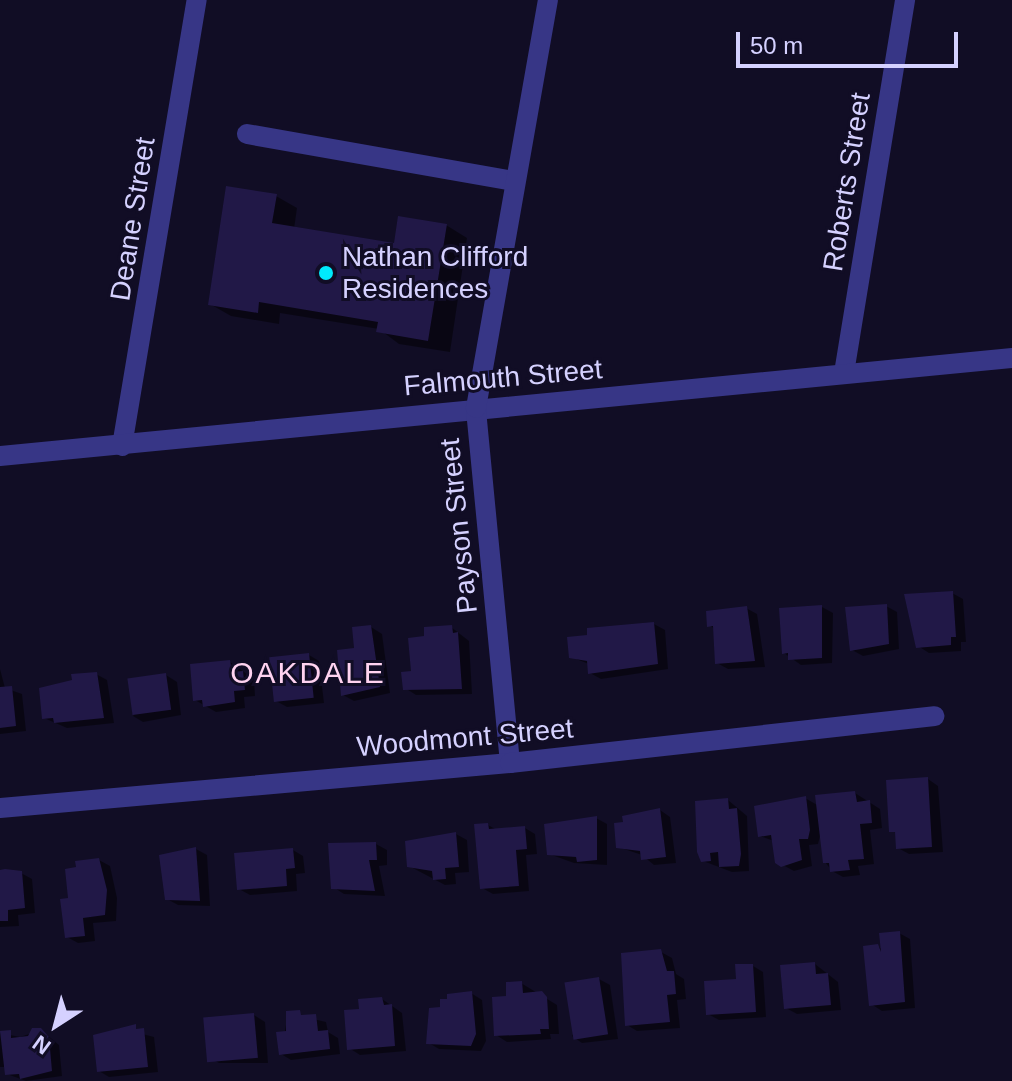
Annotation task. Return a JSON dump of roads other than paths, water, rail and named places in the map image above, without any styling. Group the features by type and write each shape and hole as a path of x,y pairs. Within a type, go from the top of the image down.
{"street":[{"name":"Deane Street","path":"122,446 197,0"},
{"name":"Payson Street","path":"510,763 476,408 548,0"},
{"name":"Roberts Street","path":"844,373 905,0"},
{"path":"247,134 514,181"},
{"name":"Falmouth Street","path":"0,456 1012,358"},
{"name":"Woodmont Street","path":"0,808 510,763 934,716"}],"place":[{"name":"Nathan Clifford Residences","path":"326,273"}],"district":[{"name":"OAKDALE","path":"308,673"}]}
